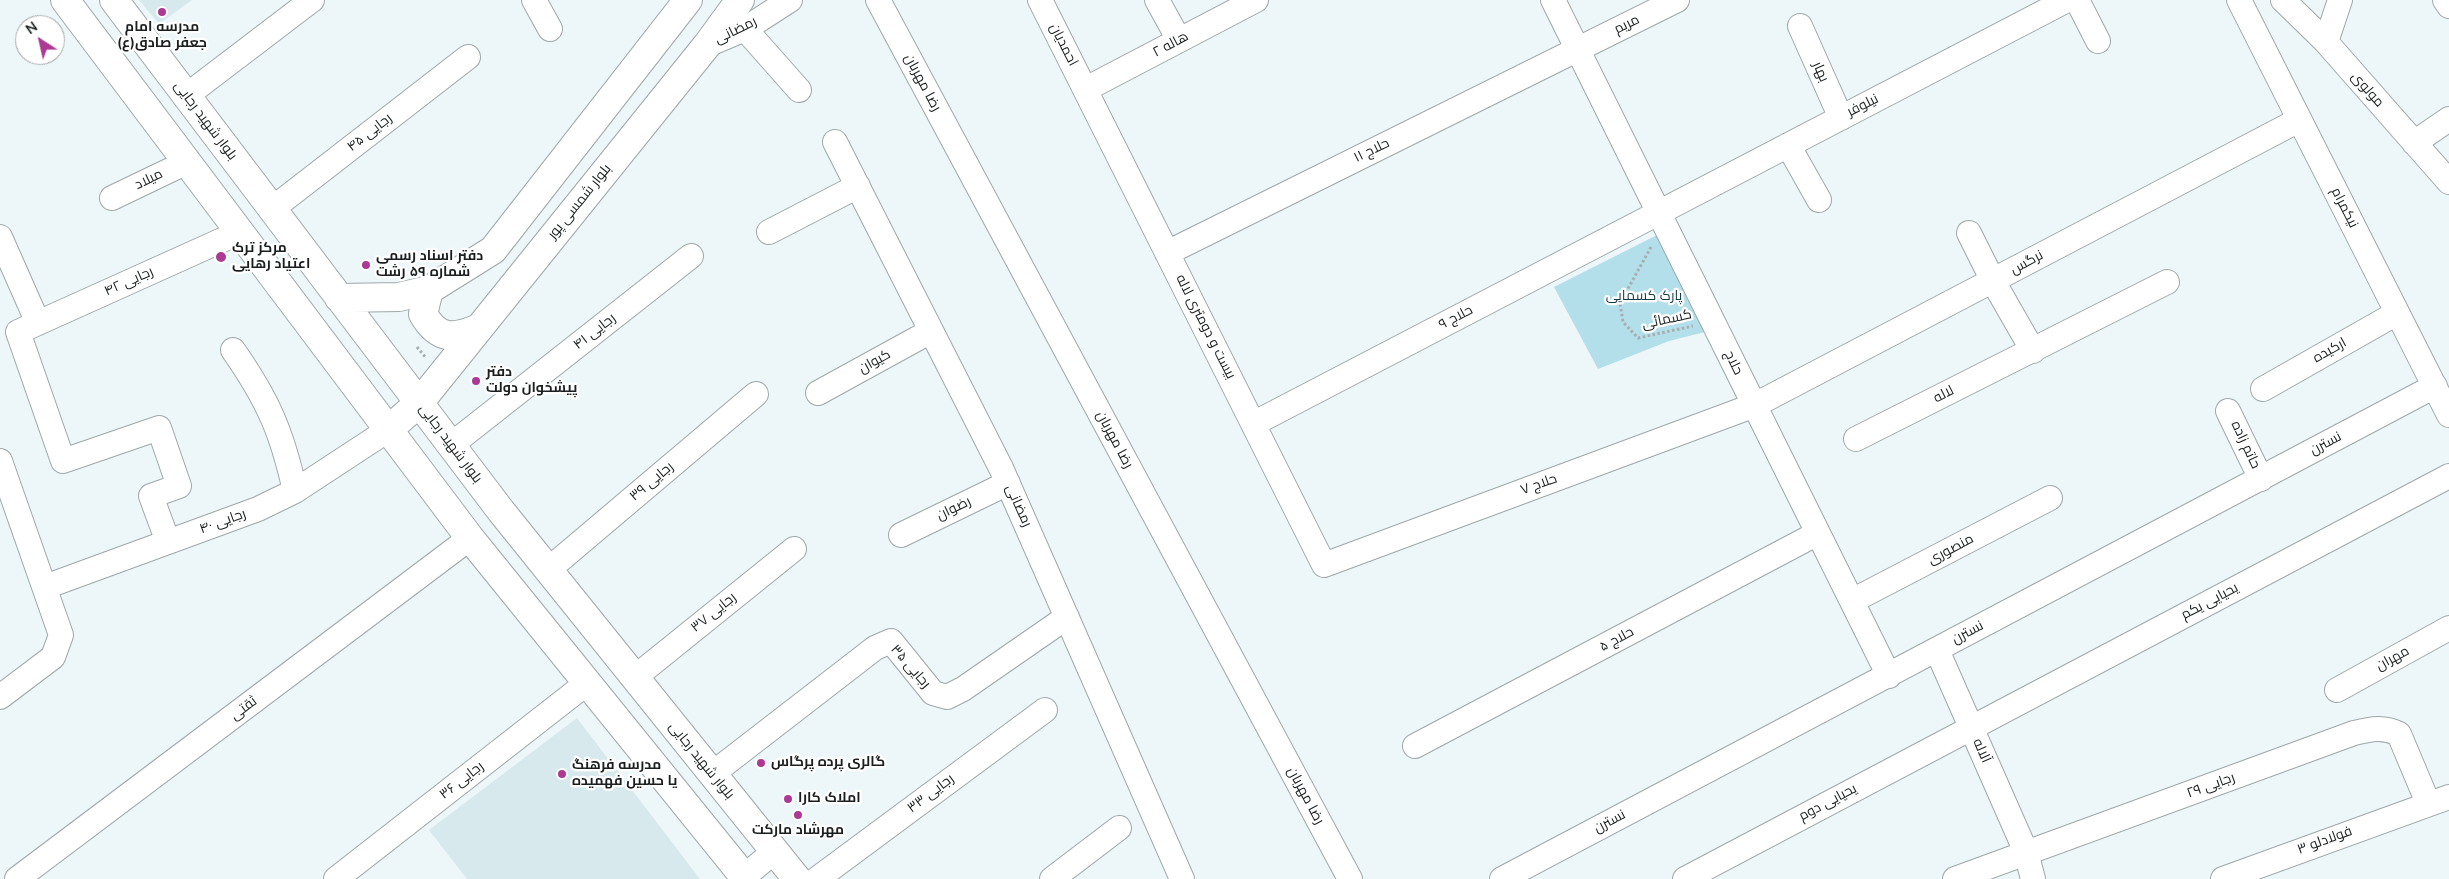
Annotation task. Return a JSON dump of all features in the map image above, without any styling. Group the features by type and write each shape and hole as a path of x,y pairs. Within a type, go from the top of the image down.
{"main road":[{"path":"65,0 470,538 743,878"},
{"name":"بلوار شهید رجایی","path":"114,0 451,445 548,570 712,774 784,870"},
{"path":"339,298 399,296 429,290 493,250 688,0"},
{"name":"بلوار شمسی پور","path":"388,430 419,403 707,45 740,0"},
{"path":"429,290 423,314 429,325 443,335 460,336 479,328"}],"street":[{"path":"186,96 312,0"},
{"path":"534,0 550,29"},
{"name":"رمضانی","path":"707,45 745,29 790,0"},
{"name":"رضا مهربان","path":"878,0 1350,879"},
{"name":"احمدیان","path":"1040,0 1086,90"},
{"path":"1157,0 1179,40"},
{"name":"هاله ۲","path":"1086,90 1255,0"},
{"name":"حلاج","path":"1553,0 1889,676"},
{"name":"مریم","path":"1577,50 1677,0"},
{"name":"نیلوفر","path":"1661,217 1788,145 2067,0"},
{"path":"2077,0 2098,41"},
{"name":"نیکمرام","path":"2238,0 2449,415"},
{"name":"مولوی","path":"2282,0 2326,42 2449,182"},
{"path":"2326,42 2340,0"},
{"path":"2446,0 2449,6"},
{"name":"بهار","path":"1800,26 1841,118"},
{"path":"745,29 799,90"},
{"name":"حلاج ۱۱","path":"1167,253 1577,50"},
{"name":"رجایی ۴۵","path":"272,209 468,57"},
{"name":"بیست و دومتری لاله","path":"1086,90 1324,565"},
{"path":"2414,143 2449,118"},
{"name":"نرگس","path":"1754,405 2299,120"},
{"name":"رمضانی","path":"835,142 1008,484 1182,879"},
{"path":"1788,145 1819,200"},
{"name":"میلاد","path":"112,198 187,162"},
{"path":"769,232 858,186"},
{"name":"حلاج ۹","path":"1253,424 1661,217"},
{"name":"رجایی ۴۲","path":"28,327 240,232"},
{"path":"1969,233 1993,281 2033,351"},
{"path":"0,237 28,327 64,462 158,428 179,486 151,496 168,542"},
{"name":"رجایی ۴۱","path":"451,445 692,256"},
{"name":"لاله","path":"1856,439 2168,282"},
{"name":"ارکیده","path":"2263,389 2397,313"},
{"name":"کیوان","path":"818,393 931,331"},
{"path":"233,350 256,382 274,416 287,453 295,491"},
{"name":"نسترن","path":"1502,879 1889,676 2434,386"},
{"name":"رجایی ۳۹","path":"548,570 756,394"},
{"name":"حلاج ۷","path":"1324,565 1754,405"},
{"name":"حاتم زاده","path":"2228,411 2260,479"},
{"name":"رجایی ۴۰","path":"45,587 258,509 295,491 388,430"},
{"path":"0,461 61,636 53,657 0,697"},
{"name":"یحیایی یکم","path":"1971,728 2449,476"},
{"name":"رضوان","path":"901,535 1008,484"},
{"name":"منصوری","path":"1852,602 2050,498"},
{"name":"حلاج ۵","path":"1415,746 1818,533"},
{"name":"ثقتی","path":"17,879 470,538"},
{"name":"رجایی ۳۷","path":"634,678 794,549"},
{"name":"رجایی ۳۵","path":"712,774 874,648 892,641 933,693 947,696 963,689 1067,617"},
{"name":"مهران","path":"2337,690 2449,628"},
{"name":"آلاله","path":"1937,650 2026,852 2032,879"},
{"name":"رجایی ۳۶","path":"336,879 587,683"},
{"name":"رجایی ۳۳","path":"817,879 1045,710"},
{"name":"یحیایی دوم","path":"1685,879 1971,728"},
{"name":"رجایی ۲۹","path":"1955,879 2354,733 2375,728 2389,729 2399,734 2439,800"},
{"name":"فولادلو ۳","path":"2223,879 2439,800"},
{"path":"1052,879 1119,828"},
{"path":"743,878 784,870"}],"path":[{"name":"کسمائی","path":"1661,217 1620,303 1623,322 1638,338 1713,321"}],"shaded area":[{"name":"مدرسه امام جعفر صادق(ع)","path":"139,0 192,0 159,24"},
{"name":"مدرسه فرهنگ یا حسین فهمیده","path":"577,718 700,879 467,879 429,830"}],"green space":[{"name":"پارک کسمایی","path":"1667,230 1717,329 1669,341 1598,369 1554,287"}],"place":[{"name":"مدرسه امام جعفر صادق(ع)","path":"162,12"},
{"name":"مرکز ترک اعتیاد رهایی","path":"221,257"},
{"name":"دفتر اسناد رسمی شماره ۵۹ رشت","path":"366,265"},
{"name":"دفتر پیشخوان دولت","path":"476,381"},
{"name":"گالری پرده پرگاس","path":"761,763"},
{"name":"مدرسه فرهنگ یا حسین فهمیده","path":"562,774"},
{"name":"املاک کارا","path":"788,799"},
{"name":"مهرشاد مارکت","path":"798,815"}]}
